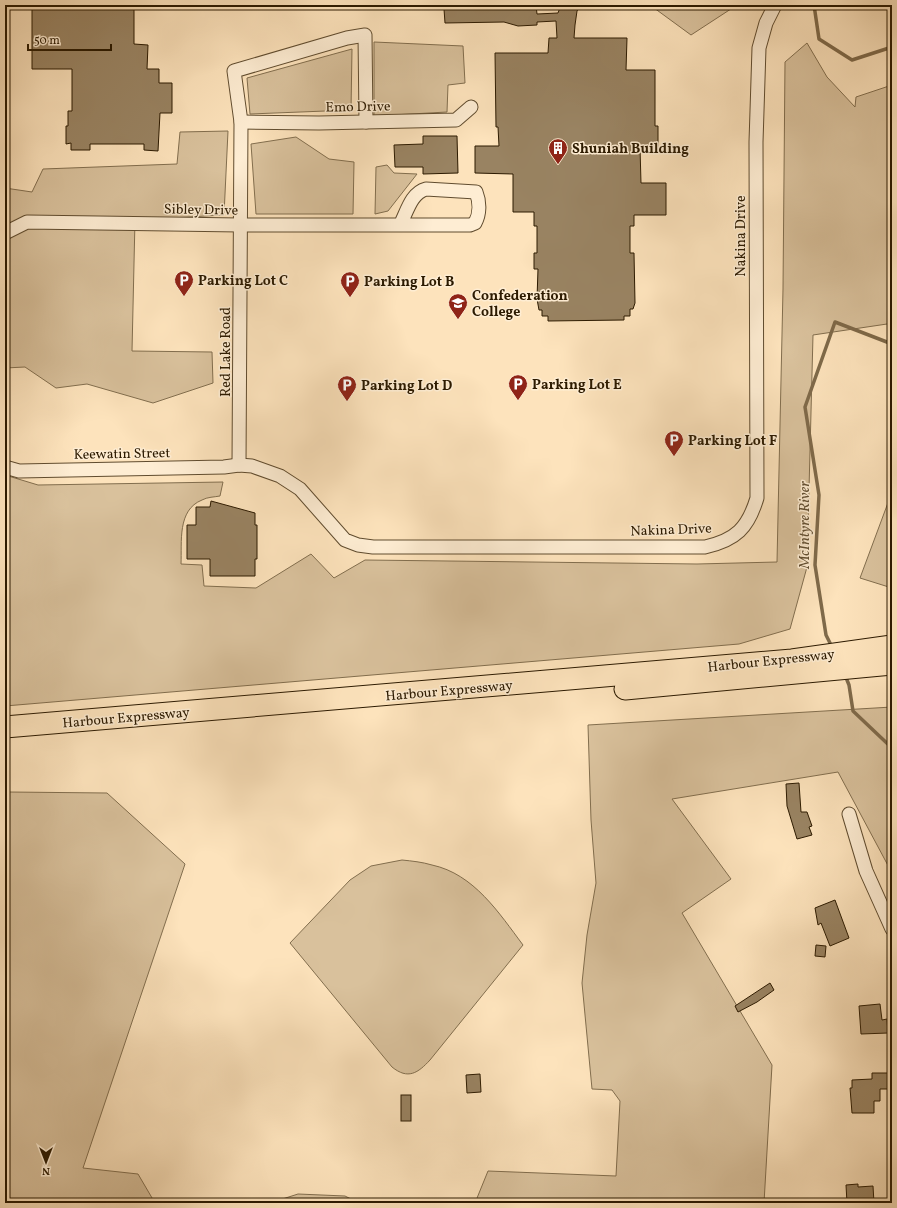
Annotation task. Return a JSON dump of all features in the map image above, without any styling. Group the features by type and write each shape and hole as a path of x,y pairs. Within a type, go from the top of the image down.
{"main road":[{"name":"Harbour Expressway","path":"5,741 797,667 880,654 892,664"},
{"name":"Harbour Expressway","path":"5,728 797,667"}],"street":[{"name":"Nakina Drive","path":"239,465 252,466 280,476 291,482 300,489 345,540 358,545 373,547 705,547 721,544 732,538 744,528 753,512 757,498 756,142 759,48 766,23 774,8"},
{"name":"Red Lake Road","path":"239,465 241,122 234,71 347,38 365,35 366,122"},
{"name":"Emo Drive","path":"241,122 456,120 471,107"},
{"name":"Sibley Drive","path":"5,233 27,222 240,226 400,224 470,225 476,223 479,217 479,199 476,192 426,189 419,191 414,197 400,224"},
{"name":"Keewatin Street","path":"5,467 19,471 224,468 239,465"},
{"path":"849,814 866,871 892,929"}],"shaded area":[{"path":"650,5 737,5 691,35"},
{"path":"374,42 463,46 465,83 448,85 447,112 374,116"},
{"path":"807,43 827,77 855,107 856,97 892,85 892,327 887,324 813,335 807,567 790,629 739,644 5,706 5,475 38,485 223,482 220,496 206,498 194,505 188,511 182,528 181,564 202,565 204,586 256,588 311,554 334,578 365,560 697,564 777,562 783,289 785,62"},
{"path":"352,49 351,110 250,114 247,78"},
{"path":"228,131 224,215 135,220 132,351 212,352 213,383 153,403 87,384 56,388 25,367 5,368 5,188 32,192 43,169 177,164 180,132"},
{"path":"296,137 329,159 354,162 353,214 256,214 251,144"},
{"path":"387,165 394,173 417,174 388,211 375,214 376,167"},
{"path":"892,492 892,588 860,578"},
{"path":"892,707 892,873 838,772 672,799 731,879 682,913 772,1065 764,1203 475,1203 488,1171 616,1176 620,1101 612,1090 592,1089 582,983 587,935 596,883 591,820 588,725"},
{"path":"9,792 107,793 185,864 83,1168 138,1174 155,1203 5,1203 5,1136 9,1135"},
{"path":"402,860 432,865 461,877 484,896 495,908 523,945 430,1060 417,1071 408,1074 398,1071 392,1067 290,943 350,880 371,866"},
{"path":"298,1194 345,1196 359,1203 270,1203"}],"building":[{"path":"58,5 69,5 69,7 94,7 94,5 104,5 104,7 134,8 134,44 148,45 147,69 159,69 159,83 172,83 172,113 160,113 158,151 144,150 144,144 90,144 90,150 71,150 71,143 66,144 68,111 72,111 72,69 32,69 32,7 58,7"},
{"name":"Shuniah Building","path":"450,5 536,5 537,14 558,13 561,5 581,5 577,11 574,38 627,38 626,70 655,70 655,126 658,126 658,148 640,148 641,183 666,183 666,215 634,215 634,226 630,226 630,253 634,253 635,303 633,309 630,309 630,316 624,316 624,320 548,321 548,316 542,316 542,310 539,310 537,299 538,269 534,269 534,253 537,253 537,226 534,226 534,212 513,212 513,174 475,173 475,146 499,146 498,127 496,127 495,53 548,53 549,38 557,38 556,21 537,22 537,25 518,26 504,22 445,23 444,9 450,8"},
{"path":"423,136 457,136 458,173 423,174 423,167 395,167 394,145 423,144"},
{"path":"211,501 255,513 255,525 257,525 257,559 255,559 255,576 210,576 210,559 187,559 187,525 196,525 196,507 210,507"},
{"path":"799,783 801,812 807,812 812,826 809,827 812,835 797,839 787,806 786,784"},
{"path":"835,900 849,938 830,946 821,923 818,925 815,908"},
{"path":"816,945 826,946 825,957 815,956"},
{"path":"770,983 774,990 757,1002 738,1012 735,1006"},
{"path":"880,1004 882,1020 887,1019 888,1033 861,1034 859,1006"},
{"path":"872,1073 889,1073 889,1089 880,1089 880,1101 874,1101 874,1113 852,1113 850,1088 852,1088 852,1080 872,1079"},
{"path":"480,1074 481,1092 467,1093 466,1075"},
{"path":"401,1095 411,1095 411,1121 401,1121"},
{"path":"858,1184 858,1187 873,1186 874,1203 847,1203 846,1185"}],"waterway":[{"name":"McIntyre River","path":"814,5 819,39 852,60 892,47"},
{"name":"McIntyre River","path":"832,647 826,635 815,565 819,495 805,407 835,322 892,344"},
{"name":"McIntyre River","path":"845,675 849,685 853,711 892,748"}],"place":[{"name":"Shuniah Building","path":"558,165"},
{"name":"Parking Lot C","path":"184,297"},
{"name":"Parking Lot B","path":"350,298"},
{"name":"Confederation College","path":"458,320"},
{"name":"Parking Lot E","path":"518,401"},
{"name":"Parking Lot D","path":"347,402"},
{"name":"Parking Lot F","path":"674,457"}]}
